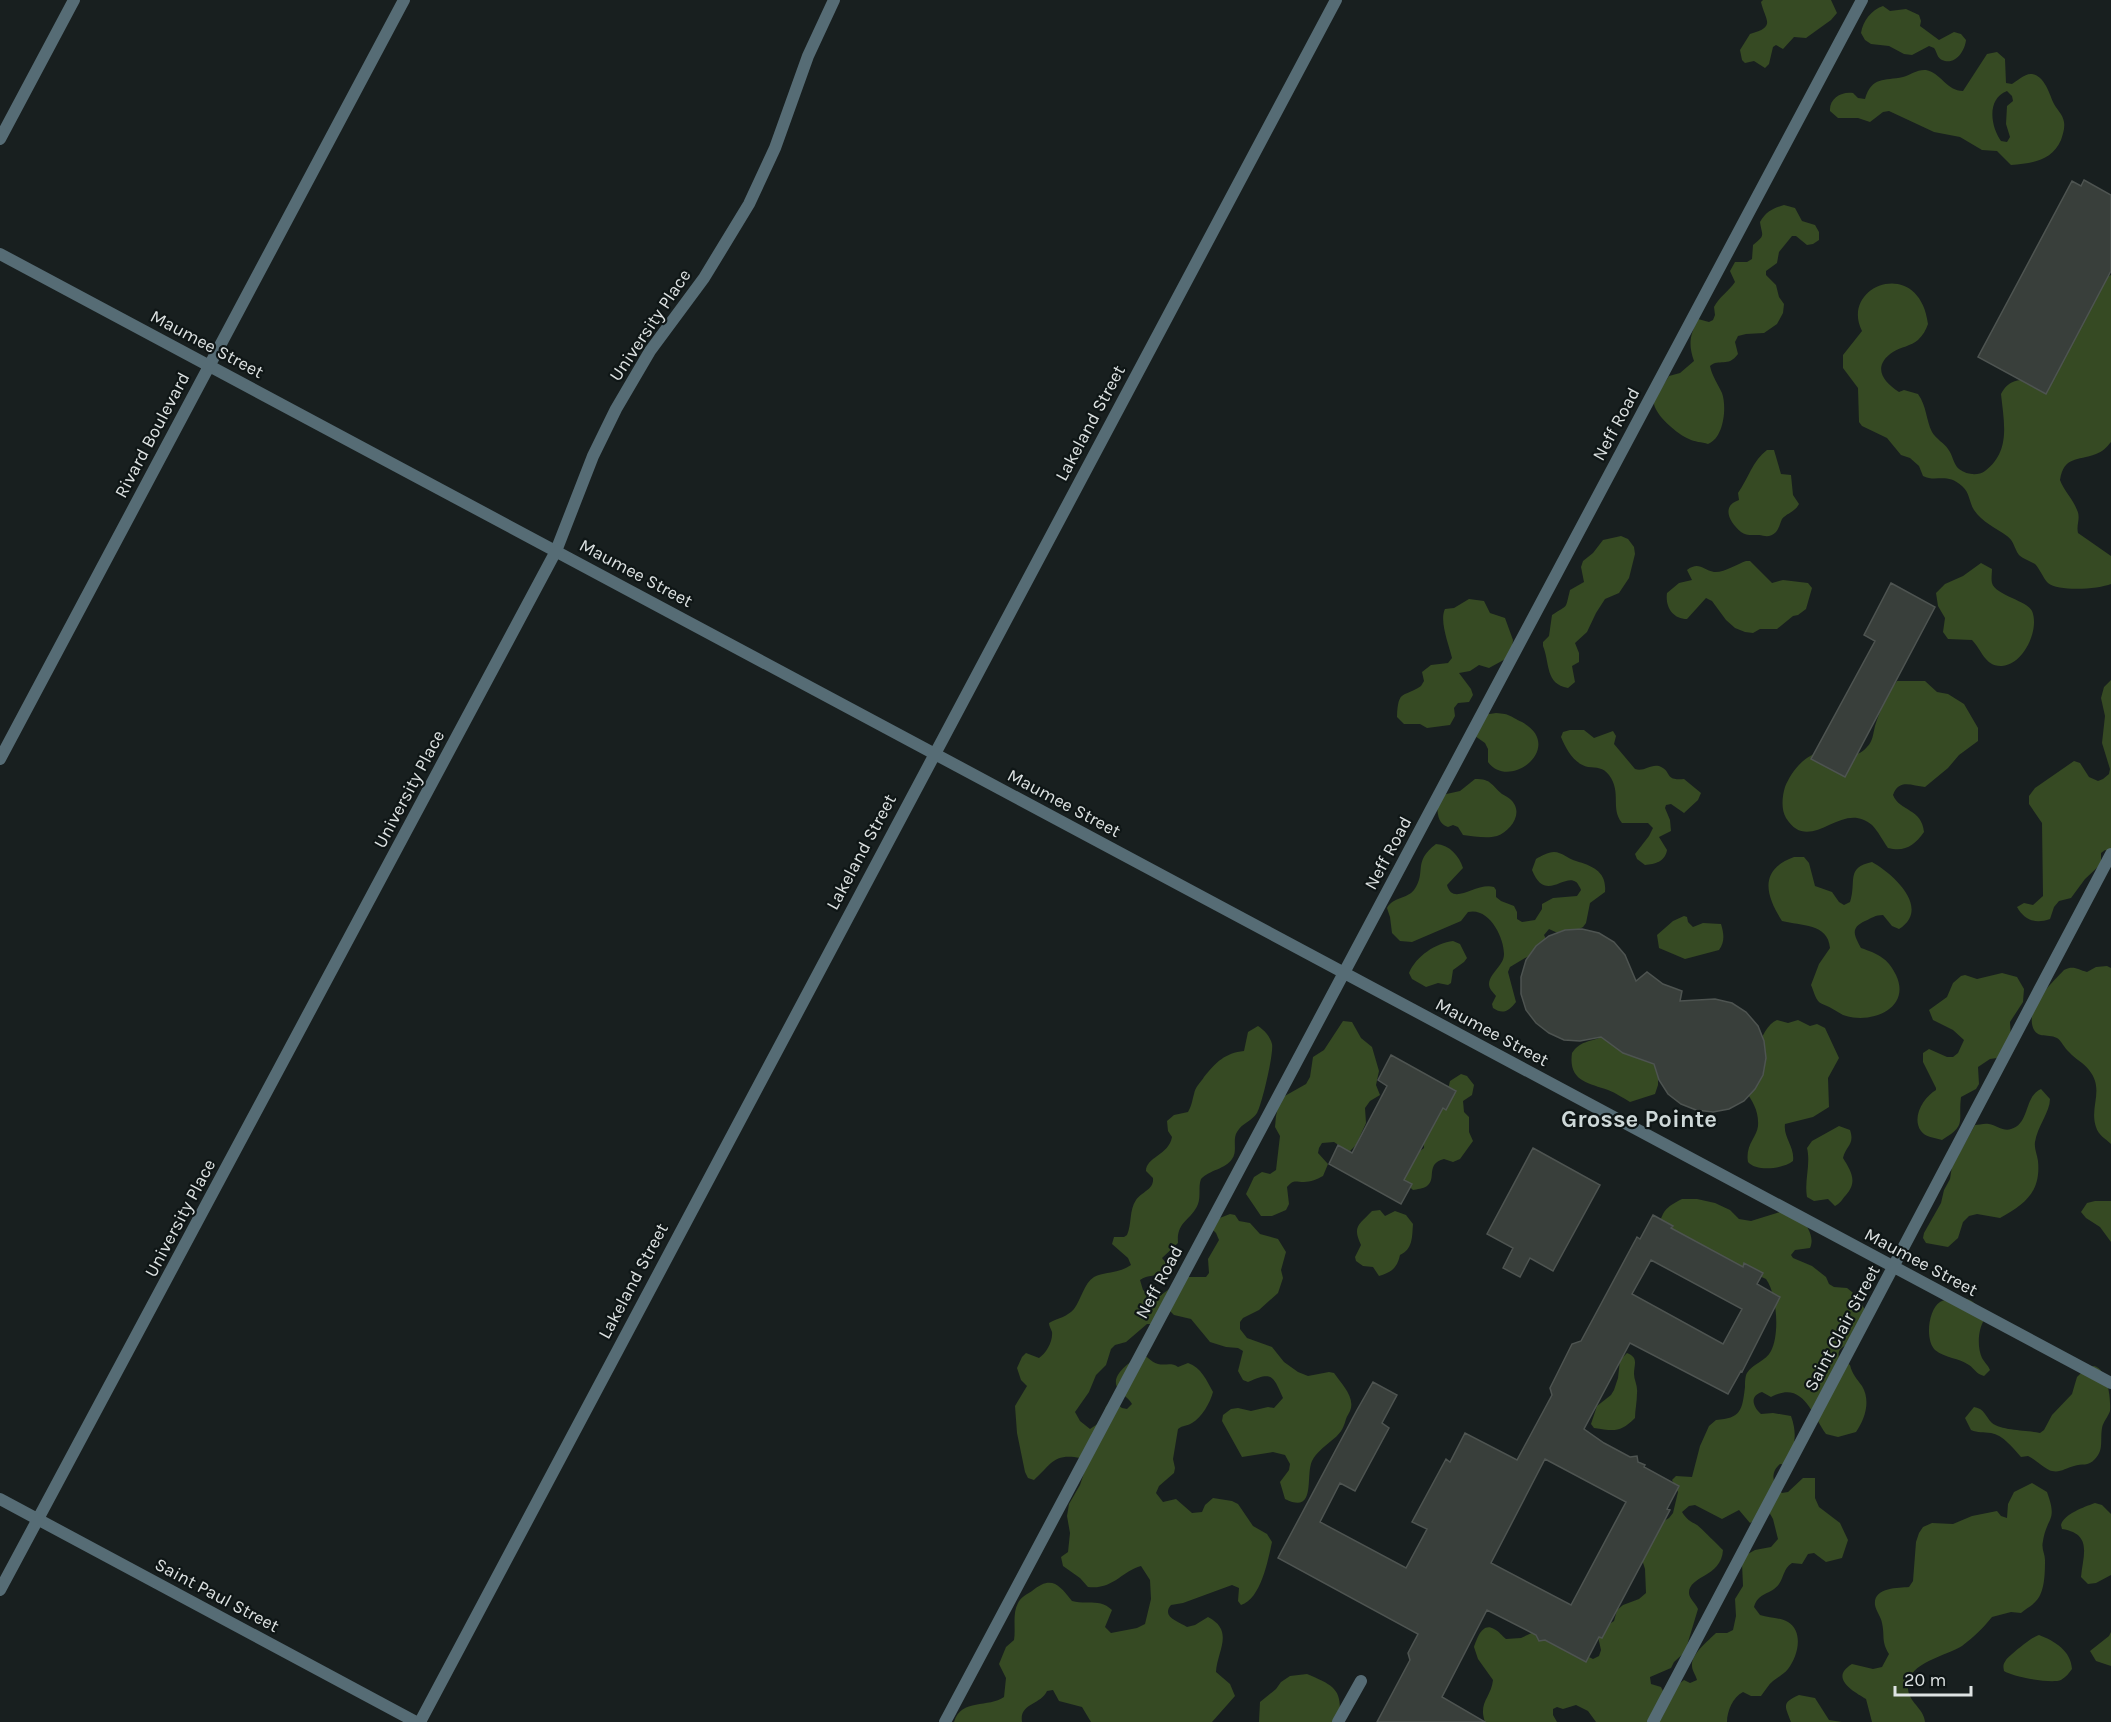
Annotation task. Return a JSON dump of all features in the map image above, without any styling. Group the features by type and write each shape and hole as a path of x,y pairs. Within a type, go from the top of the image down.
{"street":[{"path":"0,139 74,0"},
{"name":"Rivard Boulevard","path":"0,759 404,0"},
{"name":"University Place","path":"0,1590 556,551 594,456 616,409 650,351 704,278 749,204 775,148 808,56 834,0"},
{"name":"Lakeland Street","path":"418,1722 1336,0"},
{"name":"Neff Road","path":"945,1722 1862,0"},
{"name":"Maumee Street","path":"0,254 2111,1383"},
{"name":"Saint Clair Street","path":"1653,1722 2111,854"},
{"name":"Saint Paul Street","path":"0,1499 418,1722"},
{"path":"1338,1722 1361,1681"}],"green space":[{"path":"1763,0 1831,0 1837,13 1806,38 1794,37 1783,49 1776,45 1773,47 1769,64 1765,68 1754,61 1745,63 1740,50 1750,34 1766,26 1761,2"},
{"path":"1883,6 1890,11 1906,9 1919,15 1920,26 1939,40 1954,32 1961,34 1966,40 1964,49 1955,59 1947,61 1940,59 1934,48 1929,46 1912,55 1904,54 1889,46 1871,44 1865,40 1861,33 1862,29 1871,13"},
{"path":"1997,52 2005,59 2006,83 2012,84 2032,74 2046,85 2064,124 2061,140 2047,157 2034,162 2011,165 1997,151 1982,150 1960,137 1934,132 1889,111 1883,112 1870,122 1858,118 1838,118 1830,111 1832,102 1841,94 1853,93 1858,98 1865,99 1871,86 1879,81 1903,77 1923,70 1936,75 1953,88 1963,91 1987,54","holes":["2007,91 2013,101 2007,106 2006,124 2010,137 2007,142 2001,141 1993,121 1993,107 2000,95"]},
{"path":"1784,205 1795,208 1802,221 1815,225 1819,232 1819,240 1807,245 1796,236 1792,236 1779,252 1777,263 1766,271 1766,275 1776,285 1779,297 1784,304 1783,313 1777,324 1764,333 1738,336 1735,342 1738,354 1731,361 1710,366 1722,393 1723,422 1718,435 1708,444 1691,440 1661,417 1654,406 1655,398 1669,376 1680,373 1694,361 1691,340 1698,319 1709,322 1713,320 1714,307 1735,282 1730,271 1735,262 1747,262 1752,259 1753,245 1762,235 1760,222 1770,210"},
{"path":"2111,275 2111,442 2098,453 2068,463 2060,480 2078,513 2078,533 2111,556 2111,584 2089,588 2061,588 2048,583 2035,564 2019,555 2009,538 1977,514 1962,486 1951,480 1923,476 1919,466 1910,458 1901,455 1887,438 1862,426 1859,422 1858,388 1843,368 1843,355 1862,331 1858,315 1861,301 1870,291 1883,285 1897,284 1911,290 1922,303 1928,324 1918,340 1896,350 1887,357 1881,368 1882,373 1888,383 1899,392 1904,390 1918,394 1932,432 1948,449 1957,467 1965,473 1979,474 1993,463 2002,445 2004,426 2001,394 2013,382 2030,379 2105,278"},
{"path":"1767,450 1774,450 1781,474 1791,475 1793,495 1799,504 1782,519 1774,534 1747,535 1733,524 1729,510 1733,503 1739,500 1738,493 1754,464"},
{"path":"1621,536 1628,539 1634,547 1635,554 1629,578 1619,593 1605,599 1587,632 1575,643 1579,653 1579,662 1572,666 1575,682 1568,688 1561,686 1552,677 1543,646 1543,642 1549,636 1552,615 1566,606 1570,590 1584,582 1581,567 1583,561 1603,540"},
{"path":"1750,561 1772,583 1783,580 1808,583 1812,588 1806,609 1777,629 1760,629 1753,633 1735,628 1712,601 1706,598 1687,619 1678,617 1671,611 1667,603 1667,593 1679,583 1692,580 1687,570 1691,567 1698,566 1718,572"},
{"path":"1981,563 1992,569 1994,587 2029,607 2034,619 2032,636 2023,653 2017,660 2002,666 1996,666 1988,661 1972,640 1948,639 1943,632 1945,618 1938,606 1936,593 1945,584 1963,576"},
{"path":"1469,599 1484,601 1490,613 1505,618 1513,640 1511,656 1489,668 1479,665 1470,671 1459,673 1473,695 1469,702 1458,703 1454,708 1455,716 1450,725 1427,728 1420,724 1404,724 1397,717 1399,702 1403,695 1421,686 1424,681 1422,672 1431,665 1448,663 1452,658 1443,620 1445,609 1454,608"},
{"path":"2111,680 2111,853 2105,850 2101,853 2101,864 2085,879 2071,898 2059,901 2050,919 2031,920 2017,907 2024,903 2033,905 2043,896 2042,823 2029,804 2029,796 2035,788 2074,761 2080,763 2089,777 2098,781 2109,774 2110,769 2102,743 2105,716 2101,698 2104,687"},
{"path":"1897,681 1925,681 1937,692 1948,694 1964,704 1978,728 1978,741 1959,755 1948,768 1925,787 1902,785 1893,795 1901,805 1919,818 1924,832 1909,847 1894,849 1888,848 1872,825 1860,819 1849,818 1806,832 1796,828 1786,818 1783,807 1785,787 1791,775 1811,755 1824,752 1852,755 1867,747 1873,737 1882,708"},
{"path":"1505,714 1522,722 1534,732 1538,743 1536,753 1530,762 1520,769 1509,772 1498,770 1488,762 1488,749 1485,743 1475,736 1483,715"},
{"path":"1584,730 1594,738 1613,731 1616,736 1614,744 1635,769 1659,766 1666,770 1673,779 1684,779 1701,793 1698,800 1684,813 1671,804 1666,805 1671,831 1659,837 1667,850 1662,860 1645,865 1637,859 1635,854 1653,828 1648,823 1622,823 1617,812 1615,788 1609,775 1600,768 1588,767 1579,763 1565,746 1561,737 1563,732"},
{"path":"1475,779 1488,781 1514,804 1516,815 1514,820 1502,834 1484,837 1463,835 1458,827 1453,825 1448,827 1439,819 1438,799 1442,795 1460,791"},
{"path":"1436,844 1446,846 1453,852 1463,868 1447,885 1450,891 1459,894 1487,886 1494,887 1496,897 1514,906 1517,919 1522,922 1535,920 1542,909 1542,904 1553,898 1577,896 1581,890 1577,882 1571,880 1548,886 1537,880 1532,870 1536,859 1542,855 1552,852 1560,853 1588,865 1598,871 1604,879 1605,892 1590,903 1583,927 1568,935 1562,935 1549,929 1544,935 1547,941 1538,953 1510,967 1508,972 1516,1002 1506,1011 1493,1008 1492,1004 1496,996 1489,984 1500,966 1504,954 1503,947 1494,925 1482,914 1468,912 1461,921 1412,942 1400,941 1392,933 1387,908 1414,890 1420,878 1424,856"},
{"path":"1794,857 1804,857 1809,863 1815,886 1832,892 1844,905 1850,902 1855,872 1858,868 1872,862 1898,882 1905,892 1912,911 1908,921 1899,929 1880,915 1860,924 1855,929 1861,948 1882,957 1890,964 1896,975 1899,987 1898,997 1886,1012 1876,1016 1854,1018 1820,1003 1816,998 1811,985 1819,964 1830,948 1828,940 1824,934 1812,927 1782,921 1769,893 1770,876 1782,862"},
{"path":"1684,916 1693,927 1703,923 1721,924 1723,938 1719,950 1685,959 1659,948 1657,935 1673,921"},
{"path":"1453,941 1460,944 1467,958 1453,970 1451,983 1448,985 1438,983 1426,987 1412,979 1409,973 1416,961 1433,948"},
{"path":"2096,967 2111,968 2111,1144 2100,1135 2096,1127 2094,1077 2059,1039 2039,1034 2032,1024 2032,1016 2038,1001 2064,970 2073,968 2087,972"},
{"path":"2002,973 2017,977 2024,989 2023,1002 2010,1022 2011,1039 2004,1057 1990,1059 1978,1067 1979,1084 1976,1089 1961,1097 1960,1123 1955,1131 1942,1140 1928,1136 1918,1126 1918,1114 1923,1102 1936,1088 1923,1062 1923,1053 1929,1049 1947,1057 1953,1057 1958,1053 1964,1040 1953,1030 1933,1020 1929,1010 1947,997 1953,983 1961,976 1977,979"},
{"path":"1777,1020 1788,1023 1798,1020 1810,1026 1817,1024 1825,1028 1839,1058 1828,1078 1829,1107 1813,1117 1785,1124 1793,1161 1783,1166 1763,1168 1748,1162 1748,1151 1757,1130 1758,1116 1745,1090 1765,1031"},
{"path":"1343,1021 1352,1022 1361,1038 1372,1047 1379,1071 1376,1085 1380,1095 1370,1101 1365,1108 1366,1123 1356,1145 1350,1151 1334,1142 1322,1143 1318,1153 1328,1164 1323,1176 1309,1181 1291,1183 1287,1187 1289,1204 1286,1210 1272,1216 1261,1216 1246,1194 1254,1177 1262,1172 1270,1174 1276,1170 1280,1136 1275,1127 1279,1103 1283,1097 1306,1084 1310,1077 1313,1057 1324,1050"},
{"path":"1258,1026 1265,1031 1272,1044 1272,1049 1262,1100 1257,1113 1237,1132 1235,1153 1229,1162 1201,1179 1198,1204 1179,1230 1178,1243 1162,1258 1167,1269 1160,1274 1140,1280 1143,1290 1154,1300 1186,1277 1206,1277 1209,1273 1208,1259 1219,1240 1208,1225 1230,1214 1235,1215 1239,1221 1250,1223 1260,1234 1278,1239 1286,1252 1281,1270 1283,1278 1278,1293 1259,1310 1243,1318 1240,1322 1240,1329 1247,1338 1272,1347 1284,1362 1298,1372 1308,1376 1334,1373 1351,1401 1350,1411 1342,1429 1312,1461 1306,1498 1302,1502 1295,1503 1285,1499 1280,1482 1289,1470 1290,1464 1285,1455 1273,1452 1242,1457 1222,1421 1223,1415 1231,1409 1251,1411 1274,1408 1283,1398 1277,1384 1267,1376 1248,1382 1243,1380 1238,1371 1243,1351 1210,1342 1191,1319 1174,1315 1167,1308 1151,1324 1147,1324 1126,1342 1115,1345 1111,1349 1106,1365 1096,1375 1089,1392 1075,1412 1080,1421 1090,1429 1102,1421 1108,1404 1114,1402 1127,1409 1132,1404 1118,1389 1116,1379 1122,1369 1140,1355 1155,1363 1178,1367 1188,1363 1193,1365 1208,1383 1213,1392 1210,1401 1196,1420 1178,1429 1173,1459 1174,1473 1159,1486 1156,1493 1163,1502 1176,1499 1192,1513 1202,1512 1205,1505 1213,1498 1232,1501 1238,1504 1253,1526 1267,1534 1272,1542 1259,1587 1248,1601 1241,1605 1238,1601 1239,1588 1232,1585 1183,1603 1171,1605 1168,1609 1169,1616 1187,1627 1208,1617 1221,1629 1223,1642 1216,1672 1230,1684 1235,1696 1212,1722 1091,1722 1082,1707 1059,1701 1053,1690 1047,1691 1044,1696 1024,1711 1022,1722 954,1722 958,1714 969,1706 1004,1697 1006,1678 999,1664 1006,1647 1014,1640 1016,1607 1022,1598 1044,1583 1059,1586 1072,1601 1107,1606 1112,1610 1105,1627 1111,1633 1137,1628 1145,1624 1151,1599 1150,1580 1141,1566 1104,1586 1088,1587 1063,1566 1061,1557 1068,1552 1070,1533 1067,1516 1069,1504 1080,1485 1085,1470 1080,1458 1064,1457 1053,1462 1034,1480 1028,1478 1017,1433 1015,1406 1027,1386 1021,1380 1017,1368 1026,1353 1039,1358 1044,1353 1052,1336 1049,1323 1074,1309 1085,1287 1094,1277 1131,1265 1128,1258 1112,1244 1114,1237 1127,1235 1134,1204 1138,1197 1152,1185 1153,1178 1146,1171 1147,1166 1170,1143 1172,1137 1168,1131 1167,1121 1174,1115 1188,1112 1196,1089 1204,1077 1221,1059 1244,1051 1248,1032"},
{"path":"1602,1037 1649,1059 1658,1069 1658,1085 1655,1094 1630,1102 1611,1091 1587,1083 1576,1075 1573,1070 1572,1053 1582,1044"},
{"path":"1461,1074 1467,1076 1474,1085 1472,1095 1463,1101 1464,1112 1469,1117 1469,1132 1473,1141 1460,1159 1453,1162 1444,1159 1438,1161 1433,1168 1430,1183 1424,1188 1413,1190 1403,1181 1416,1154 1424,1148 1423,1137 1447,1093 1450,1081"},
{"path":"2041,1089 2050,1099 2035,1142 2038,1172 2037,1181 2030,1196 2017,1208 2000,1218 1977,1214 1969,1216 1963,1222 1958,1238 1948,1247 1926,1243 1923,1238 1924,1233 1941,1203 1952,1166 1975,1125 1989,1124 2006,1130 2017,1126 2032,1098"},
{"path":"1839,1126 1850,1130 1851,1142 1843,1158 1851,1172 1852,1186 1835,1206 1828,1199 1814,1201 1807,1197 1807,1148 1812,1141"},
{"path":"1682,1199 1697,1199 1715,1203 1730,1210 1739,1219 1751,1221 1780,1212 1802,1218 1812,1240 1810,1248 1795,1250 1791,1255 1793,1258 1812,1266 1834,1287 1847,1288 1859,1299 1866,1312 1859,1335 1842,1348 1839,1354 1839,1358 1850,1365 1865,1392 1864,1416 1856,1432 1838,1437 1826,1434 1805,1401 1791,1393 1771,1397 1762,1392 1754,1399 1754,1405 1761,1414 1791,1416 1795,1435 1793,1446 1788,1465 1780,1464 1777,1467 1774,1482 1782,1493 1788,1492 1803,1478 1815,1478 1815,1498 1819,1507 1840,1523 1848,1540 1842,1558 1826,1562 1814,1553 1808,1554 1802,1564 1789,1565 1779,1584 1758,1599 1754,1607 1760,1615 1785,1620 1793,1626 1798,1638 1797,1651 1788,1669 1771,1683 1761,1696 1751,1696 1743,1692 1736,1697 1729,1709 1727,1722 1596,1722 1588,1711 1576,1705 1553,1709 1557,1722 1485,1722 1483,1710 1493,1680 1478,1659 1474,1647 1481,1632 1490,1627 1506,1639 1521,1638 1536,1631 1593,1659 1599,1656 1601,1650 1597,1632 1614,1621 1617,1610 1623,1605 1639,1599 1646,1593 1645,1569 1640,1553 1652,1528 1673,1513 1678,1492 1672,1480 1676,1476 1692,1477 1700,1446 1709,1426 1716,1420 1731,1417 1739,1412 1743,1402 1747,1373 1769,1354 1774,1344 1775,1304 1766,1279 1658,1229 1661,1218 1668,1207","holes":["1695,1505 1722,1519 1739,1510 1750,1523 1769,1512 1778,1539 1771,1547 1755,1550 1746,1555 1742,1563 1743,1586 1735,1599 1736,1616 1733,1630 1727,1633 1716,1633 1697,1652 1692,1661 1697,1680 1690,1683 1684,1680 1665,1695 1661,1687 1651,1684 1650,1677 1671,1668 1685,1652 1698,1609 1689,1595 1690,1587 1717,1566 1723,1550 1682,1512 1689,1506"]},
{"path":"2111,1201 2111,1242 2100,1227 2081,1212 2087,1203"},
{"path":"1380,1210 1385,1216 1395,1211 1406,1215 1413,1224 1411,1242 1407,1249 1400,1255 1393,1269 1379,1276 1373,1267 1363,1266 1356,1261 1355,1257 1361,1245 1357,1234 1358,1226 1372,1211"},
{"path":"1958,1298 1972,1301 1984,1320 1979,1334 1979,1349 1990,1370 1984,1376 1965,1363 1939,1353 1930,1339 1929,1325 1936,1306 1940,1302"},
{"path":"1627,1353 1633,1357 1635,1362 1634,1374 1637,1390 1635,1418 1621,1429 1594,1428 1591,1424 1597,1406 1614,1390 1620,1360"},
{"path":"2094,1366 2099,1368 2105,1378 2109,1392 2110,1411 2101,1432 2100,1452 2090,1463 2058,1471 2050,1470 2028,1456 2021,1457 2000,1436 1971,1430 1965,1418 1974,1407 1983,1411 1996,1426 2040,1433 2052,1415 2072,1394 2077,1377 2086,1368"},
{"path":"2032,1483 2047,1492 2052,1509 2043,1544 2045,1576 2039,1597 2021,1613 2011,1612 1992,1617 1962,1646 1921,1665 1914,1671 1910,1678 1908,1692 1922,1713 1925,1722 1872,1722 1866,1699 1846,1684 1843,1674 1845,1669 1852,1664 1873,1669 1882,1667 1889,1654 1884,1642 1882,1623 1875,1599 1887,1590 1909,1587 1913,1581 1916,1542 1923,1527 1932,1523 1953,1524 1972,1516 1997,1511 2001,1516 2007,1518 2008,1504 2014,1492"},
{"path":"2095,1503 2102,1505 2111,1514 2111,1575 2096,1583 2088,1584 2081,1577 2084,1553 2082,1541 2072,1532 2062,1529 2061,1525 2070,1514"},
{"path":"2111,1632 2111,1666 2096,1661 2090,1651"},
{"path":"2039,1635 2051,1640 2069,1657 2072,1669 2067,1675 2061,1680 2050,1681 2024,1678 2004,1671 2006,1660"},
{"path":"1307,1674 1335,1690 1340,1702 1339,1722 1259,1722 1260,1702 1290,1676"},
{"path":"1799,1695 1815,1698 1829,1720 1842,1722 1791,1722 1786,1706 1789,1700"}],"building":[{"path":"2084,180 2111,195 2111,271 2046,394 1978,357 2072,181 2081,186"},
{"path":"1891,583 1935,607 1845,777 1811,759 1875,641 1864,635"},
{"path":"1582,929 1599,933 1614,942 1625,955 1636,981 1647,972 1663,984 1682,991 1680,1001 1715,999 1732,1003 1746,1012 1758,1026 1764,1041 1766,1058 1763,1075 1755,1089 1744,1101 1729,1109 1713,1112 1696,1110 1681,1104 1668,1094 1659,1080 1654,1064 1623,1053 1601,1037 1580,1041 1564,1040 1549,1033 1536,1023 1526,1010 1521,994 1521,977 1526,960 1536,946 1549,936 1565,930"},
{"path":"1391,1055 1456,1091 1446,1110 1443,1108 1404,1180 1412,1184 1401,1204 1329,1164 1338,1145 1352,1153 1387,1086 1378,1080"},
{"path":"1533,1148 1600,1185 1553,1271 1530,1258 1520,1277 1503,1268 1513,1248 1487,1234"},
{"path":"1653,1215 1673,1226 1671,1228 1743,1267 1744,1263 1763,1273 1757,1284 1780,1297 1742,1372 1728,1394 1630,1343 1584,1429 1630,1457 1637,1456 1638,1462 1645,1465 1644,1467 1679,1486 1667,1509 1670,1510 1602,1638 1599,1637 1586,1662 1545,1640 1539,1641 1536,1635 1487,1610 1442,1697 1485,1722 1377,1722 1410,1660 1408,1653 1418,1634 1278,1558 1357,1410 1373,1382 1397,1395 1382,1423 1389,1428 1355,1491 1340,1483 1320,1522 1406,1568 1427,1529 1412,1522 1446,1459 1450,1462 1465,1433 1517,1460 1552,1395 1550,1388 1572,1344 1581,1341 1637,1237 1640,1239","holes":["1651,1260 1742,1309 1723,1344 1632,1294","1545,1459 1626,1502 1571,1605 1491,1563"]}],"district":[{"name":"Grosse Pointe","path":"1639,1119"}]}
